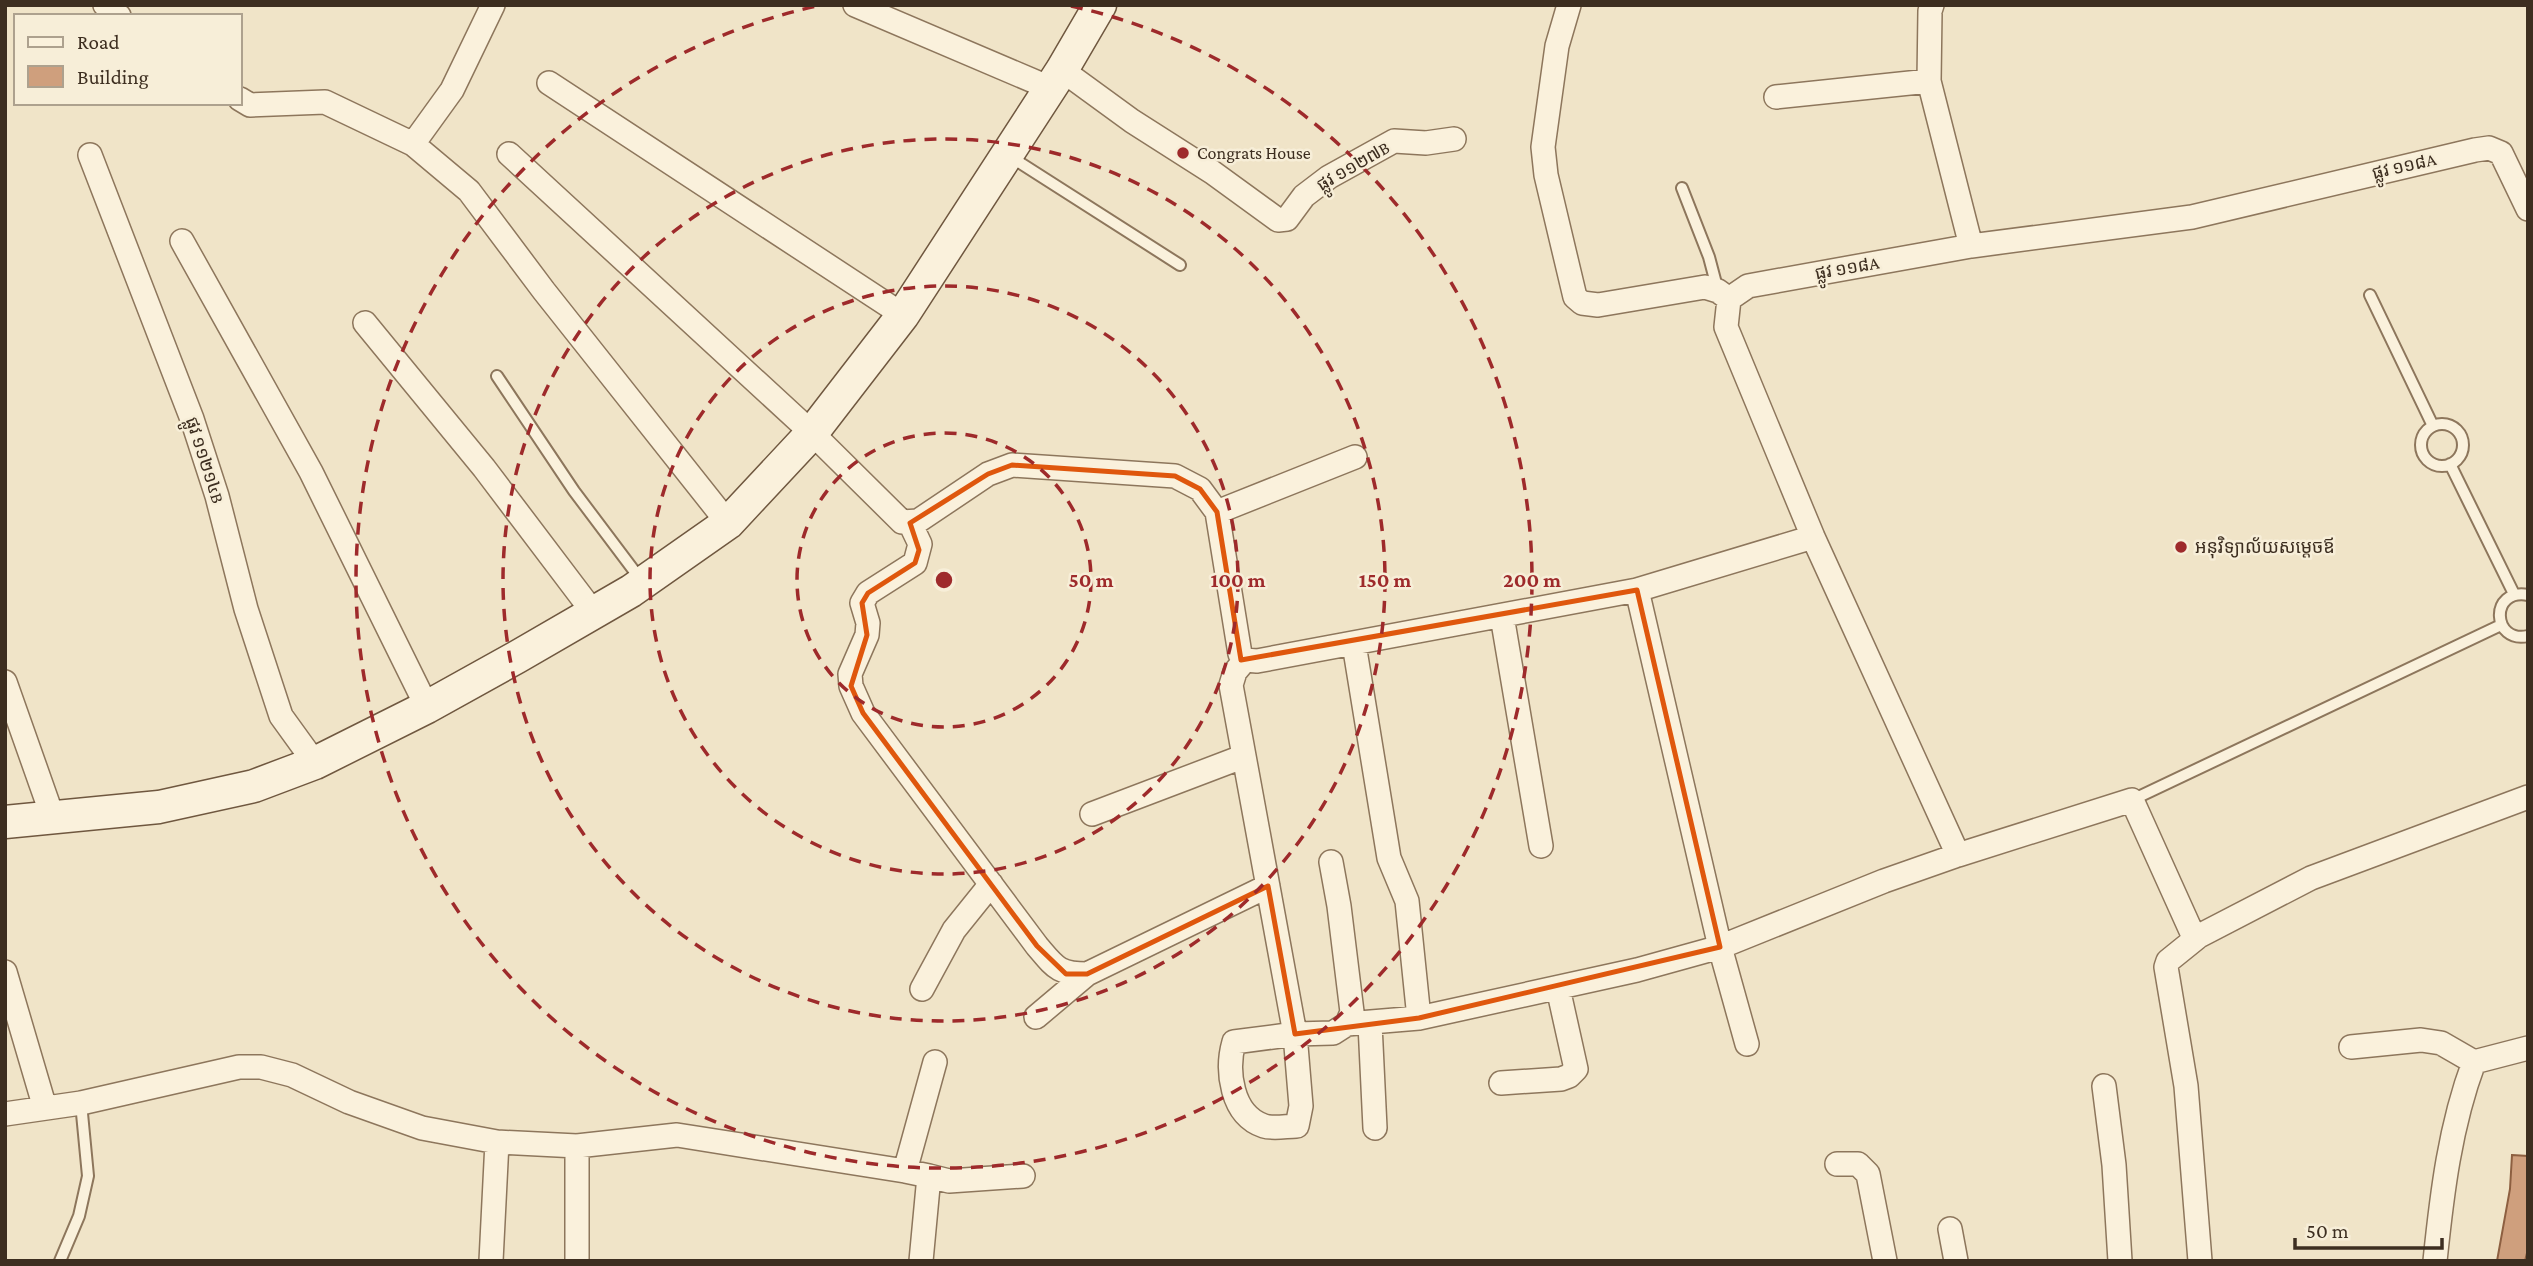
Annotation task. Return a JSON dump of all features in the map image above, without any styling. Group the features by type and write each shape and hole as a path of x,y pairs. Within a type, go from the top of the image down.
{"main road":[{"path":"5,821 159,807 254,786 315,764 427,707 593,612 642,582 727,523 812,433 903,315 1056,79 1100,5"}],"street":[{"path":"413,144 452,90 493,5"},
{"path":"855,5 1056,79"},
{"path":"1569,5 1557,46 1543,147 1546,175 1575,297 1582,303 1598,305 1705,287 1723,295 1726,327 1813,537 1958,855"},
{"path":"1932,5 1929,81 1971,246"},
{"name":"ផ្លូវ ១១២៧B","path":"1056,79 1132,121 1212,172 1278,220 1287,219 1304,196 1329,177 1394,141 1426,143 1454,139"},
{"path":"1776,97 1929,81"},
{"path":"550,83 903,315"},
{"path":"242,100 250,104 324,102 413,144 469,191 544,291 727,523"},
{"name":"ផ្លូវ ១១៨A","path":"1723,295 1748,286 1971,246 2192,217 2489,148 2501,153 2528,209"},
{"name":"ផ្លូវ ១១២១៤B","path":"90,155 192,419 217,496 246,609 281,716 315,764"},
{"path":"509,155 812,433 902,522 918,521 988,474 1012,465 1175,477 1200,489 1217,512 1240,654 1245,660 1257,661 1637,590 1813,537"},
{"path":"182,241 311,472 427,707"},
{"path":"365,323 484,468 593,612"},
{"path":"1217,512 1355,457"},
{"path":"910,523 920,544 915,563 868,593 863,603 868,623 867,635 850,674 850,686 863,713 1051,963 1066,974 1087,974"},
{"path":"1637,590 1720,947 1747,1044"},
{"path":"1502,616 1541,846"},
{"path":"1354,643 1389,858 1407,901 1419,1018"},
{"path":"1245,660 1234,672 1231,685 1242,757 1295,1034 1333,1033 1347,1024 1419,1018 1637,970 1720,947 1884,881 2132,800 2192,933 2199,936"},
{"path":"5,682 53,818"},
{"path":"1092,814 1242,757"},
{"path":"2200,1261 2186,1087 2166,967 2173,955 2199,936 2311,878 2528,797"},
{"path":"1331,862 1352,1012 1347,1024"},
{"path":"922,989 954,930 990,884"},
{"path":"1036,1017 1087,974 1268,886"},
{"path":"5,972 45,1108"},
{"path":"1501,1083 1561,1079 1576,1069 1558,988"},
{"path":"1370,1024 1375,1128"},
{"path":"2351,1046 2421,1040 2441,1043 2474,1062 2528,1048"},
{"path":"905,1171 935,1062"},
{"path":"2435,1261 2444,1181 2460,1098 2474,1062"},
{"path":"5,1114 80,1102 239,1067 261,1068 292,1075 349,1102 422,1128 496,1143 577,1146 677,1135 905,1171 949,1181 1023,1176"},
{"path":"2104,1086 2114,1165 2120,1261"},
{"path":"491,1261 496,1143"},
{"path":"577,1146 577,1261"},
{"path":"1837,1164 1858,1164 1868,1174 1885,1261"},
{"path":"921,1261 929,1176"},
{"path":"1950,1230 1956,1261"}],"lane":[{"path":"1005,154 1180,265"},
{"path":"1682,188 1723,295"},
{"path":"2370,295 2433,426"},
{"path":"497,376 574,491 642,582"},
{"path":"2448,424 2460,433 2463,440 2461,455 2449,464 2434,464 2422,450 2422,438 2433,426 2448,424"},
{"path":"2449,464 2514,594"},
{"path":"2528,595 2514,594 2502,605 2499,619 2501,625 2513,636 2528,636"},
{"path":"2132,800 2501,625"},
{"path":"60,1261 79,1216 88,1176 80,1102"}],"highlighted area":[{"path":"1012,465 1175,476 1200,489 1217,512 1241,660 1637,590 1720,947 1419,1018 1295,1034 1268,886 1087,974 1066,974 1037,946 863,713 851,686 867,635 862,603 868,593 915,563 919,550 910,523 988,474"}],"building":[{"path":"2512,1155 2528,1156 2528,1249 2525,1261 2497,1261 2510,1189"}],"place":[{"name":"Congrats House","path":"1183,153"},
{"name":"អនុវិទ្យាល័យសម្តេចឪ","path":"2181,547"}]}
